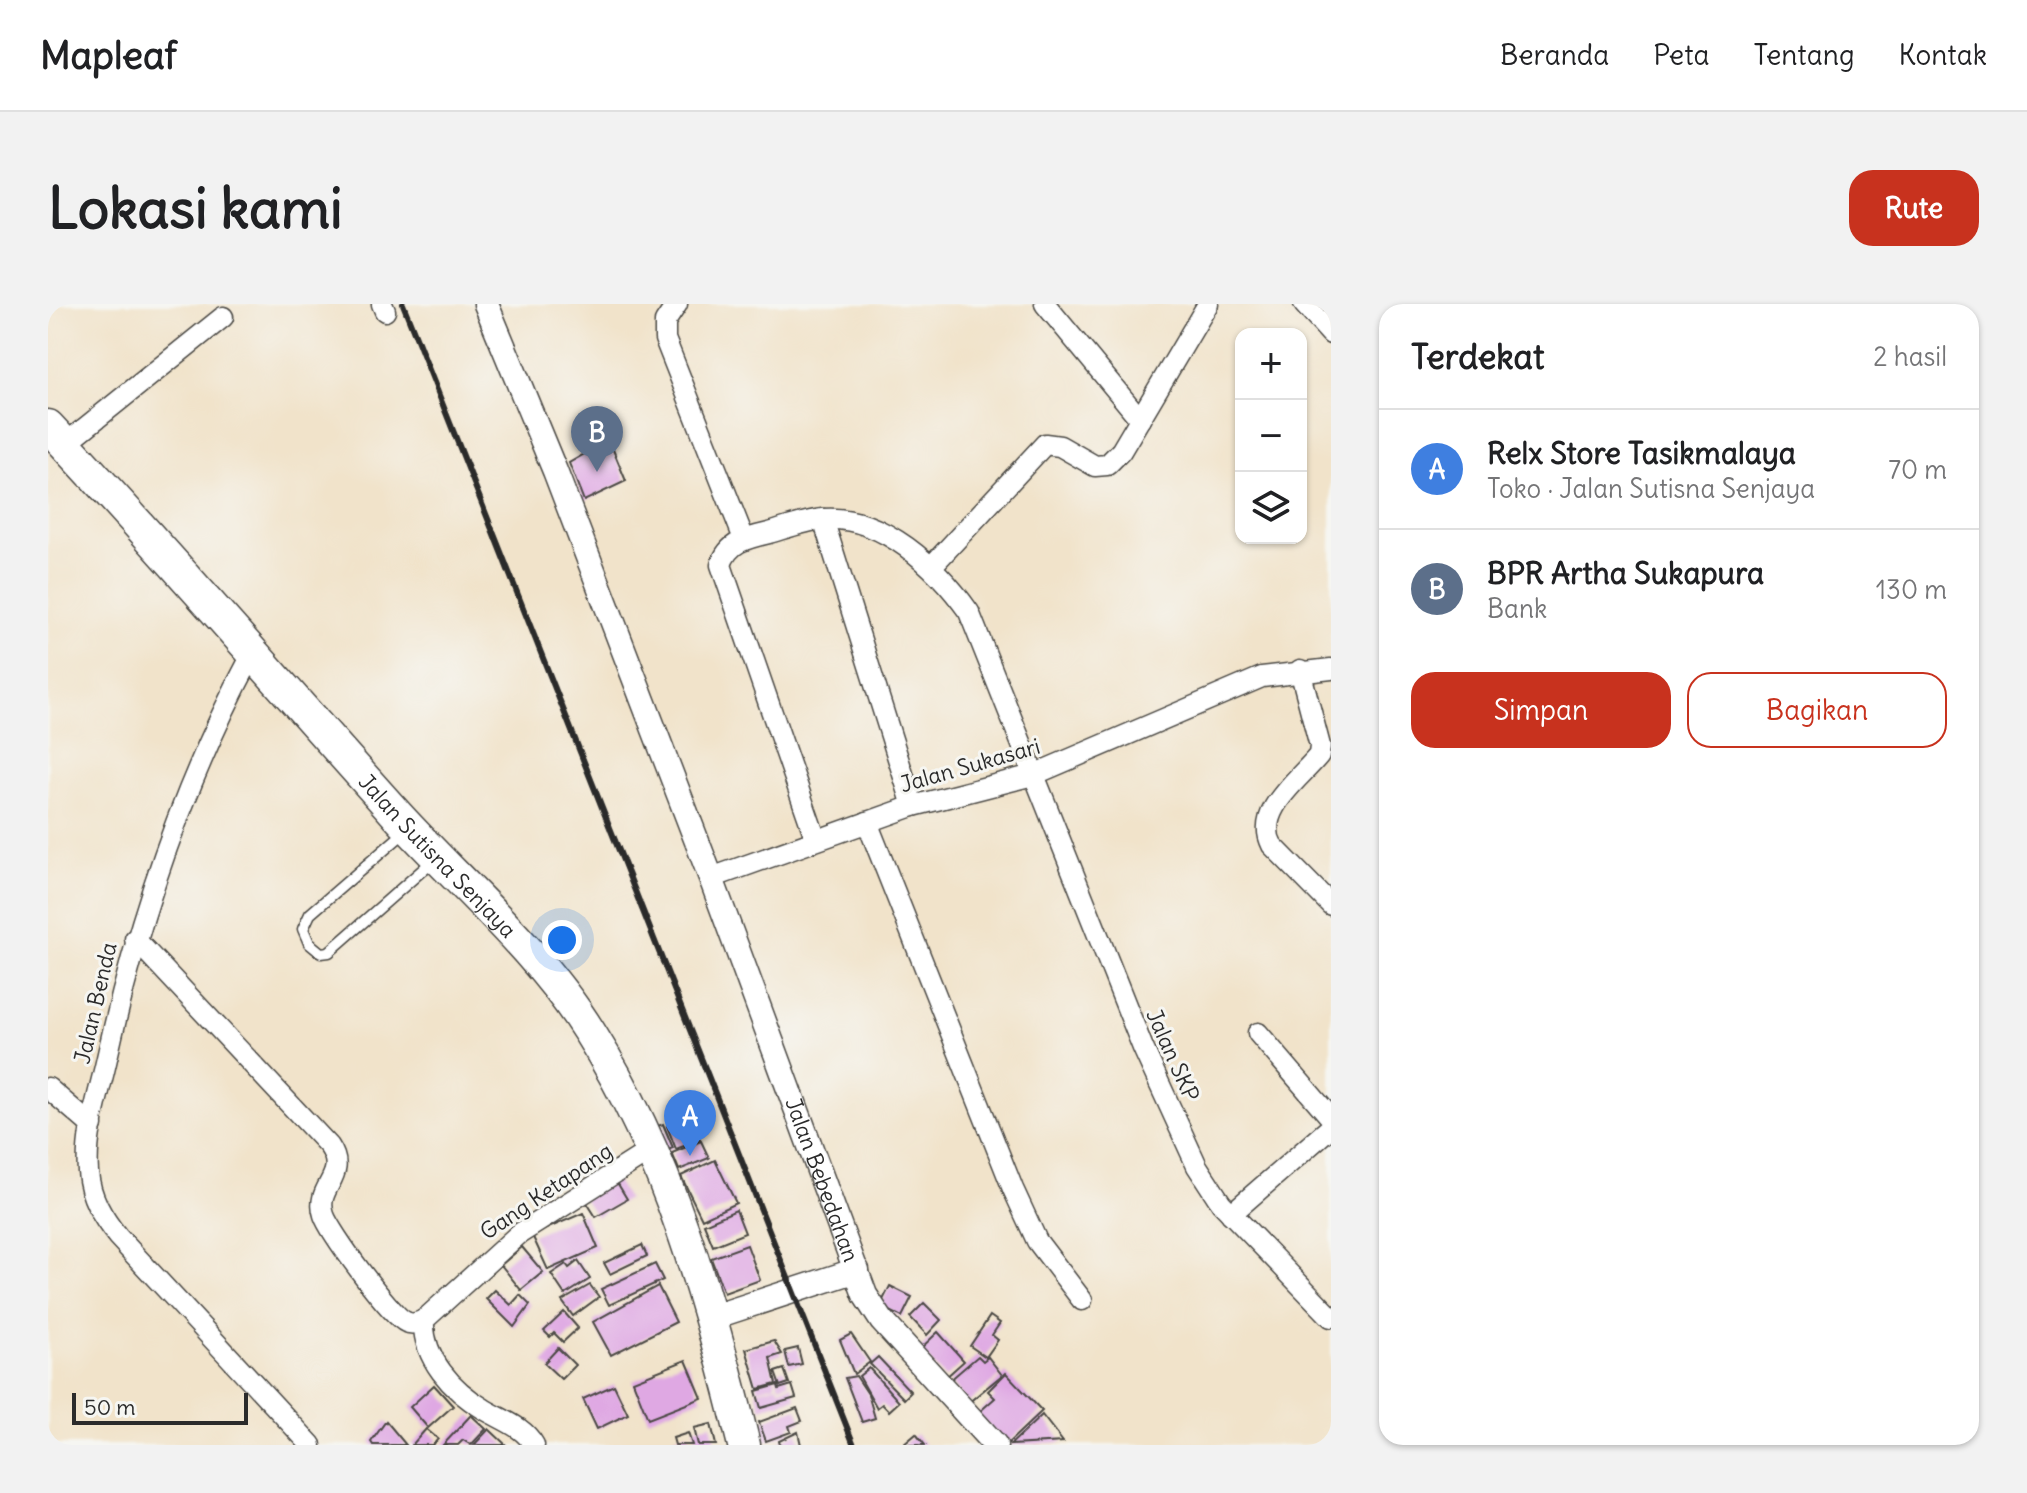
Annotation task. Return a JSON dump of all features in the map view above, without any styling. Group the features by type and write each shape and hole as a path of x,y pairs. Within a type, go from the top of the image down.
{"main road":[{"name":"Jalan Sutisna Senjaya","path":"56,435 409,828 539,962 566,996 625,1094 651,1150 713,1317 744,1445"}],"street":[{"name":"Jalan Bebedahan","path":"486,304 555,471 874,1311 995,1445"},
{"path":"677,304 665,322 665,339 744,539"},
{"path":"1045,304 1140,419"},
{"path":"931,567 1045,444 1060,446 1083,461 1100,467 1121,451 1208,304"},
{"path":"1304,304 1331,334"},
{"path":"56,435 223,317"},
{"path":"816,840 722,569 726,553 744,539 823,519 913,806"},
{"name":"Jalan SKP","path":"823,519 877,531 931,567 969,612 1143,1048 1204,1180 1231,1214 1331,1317"},
{"name":"Jalan Benda","path":"252,655 199,760 135,939 92,1126 89,1184 108,1224 311,1445"},
{"name":"Jalan Sukasari","path":"711,878 913,806 1033,775 1262,677 1300,670 1331,669"},
{"path":"1300,670 1320,746 1319,755 1269,813 1267,835 1331,905"},
{"path":"867,822 1013,1189 1037,1241 1082,1300"},
{"path":"135,939 329,1146 336,1157 337,1167 324,1195 324,1215 383,1301 404,1321 414,1324 424,1320 429,1352 450,1381 479,1406 523,1431 534,1445"},
{"path":"1258,1033 1331,1118"},
{"path":"48,1088 92,1126"},
{"path":"1231,1214 1331,1127"},
{"name":"Gang Ketapang","path":"424,1320 519,1234 651,1150"},
{"path":"713,1317 857,1270"}],"lane":[{"path":"409,828 310,914 303,929 309,943 321,953 329,952 436,857"}],"building":[{"path":"609,440 626,481 584,501 569,463"},
{"path":"692,1116 700,1140 676,1149 667,1126"},
{"path":"663,1124 673,1148 665,1151 655,1127"},
{"path":"701,1141 709,1158 679,1170 672,1153"},
{"path":"715,1160 736,1203 702,1219 681,1176"},
{"path":"615,1179 627,1199 596,1217 584,1198"},
{"path":"736,1210 745,1233 713,1246 704,1224"},
{"path":"583,1213 598,1248 548,1270 532,1235"},
{"path":"642,1245 647,1256 610,1274 604,1263"},
{"path":"747,1245 760,1280 724,1293 711,1258"},
{"path":"522,1247 543,1272 521,1290 501,1265"},
{"path":"578,1261 590,1279 565,1295 551,1274 566,1264 569,1268"},
{"path":"655,1264 663,1280 609,1305 601,1289"},
{"path":"590,1285 599,1297 573,1316 562,1301"},
{"path":"658,1286 676,1322 611,1355 593,1322"},
{"path":"890,1286 912,1297 902,1317 880,1306"},
{"path":"495,1290 511,1305 520,1295 530,1305 514,1327 486,1299"},
{"path":"924,1303 941,1320 927,1335 910,1317"},
{"path":"564,1312 578,1328 563,1342 554,1333 550,1337 544,1331"},
{"path":"990,1316 1000,1323 992,1335 998,1340 986,1357 970,1346"},
{"path":"938,1332 964,1361 945,1378 919,1350"},
{"path":"851,1334 870,1362 854,1374 840,1340"},
{"path":"774,1341 782,1354 770,1358 776,1384 758,1389 746,1349"},
{"path":"558,1348 575,1365 561,1379 544,1363"},
{"path":"798,1348 802,1364 789,1367 785,1351"},
{"path":"978,1356 983,1361 988,1357 1002,1375 968,1403 949,1381"},
{"path":"878,1357 911,1392 904,1399 870,1364"},
{"path":"686,1360 702,1398 648,1419 633,1381"},
{"path":"869,1368 899,1402 889,1411 882,1404 877,1408 859,1376"},
{"path":"784,1369 789,1383 780,1386 775,1372"},
{"path":"1006,1373 1042,1411 1006,1445 977,1414 995,1398 988,1391"},
{"path":"856,1376 868,1394 875,1418 862,1422 845,1378"},
{"path":"434,1385 453,1406 428,1428 410,1407"},
{"path":"614,1385 628,1414 597,1429 583,1399"},
{"path":"778,1385 779,1389 792,1385 796,1398 761,1408 756,1391"},
{"path":"797,1408 802,1421 789,1426 791,1432 766,1441 759,1422"},
{"path":"471,1415 486,1429 471,1445 463,1440 458,1445 443,1445"},
{"path":"1042,1415 1063,1442 1010,1445"},
{"path":"386,1421 406,1445 373,1445 371,1442"},
{"path":"711,1424 716,1445 698,1445 694,1428"},
{"path":"426,1429 438,1439 433,1445 412,1445"},
{"path":"489,1429 506,1445 474,1445"},
{"path":"798,1432 801,1445 780,1445 779,1441"},
{"path":"688,1433 692,1445 675,1445 673,1438"},
{"path":"916,1434 925,1445 903,1445"}],"railway":[{"path":"403,304 854,1445"}],"place":[{"name":"BPR Artha Sukapura","path":"597,472"},
{"name":"Relx Store Tasikmalaya","path":"690,1156"}]}
